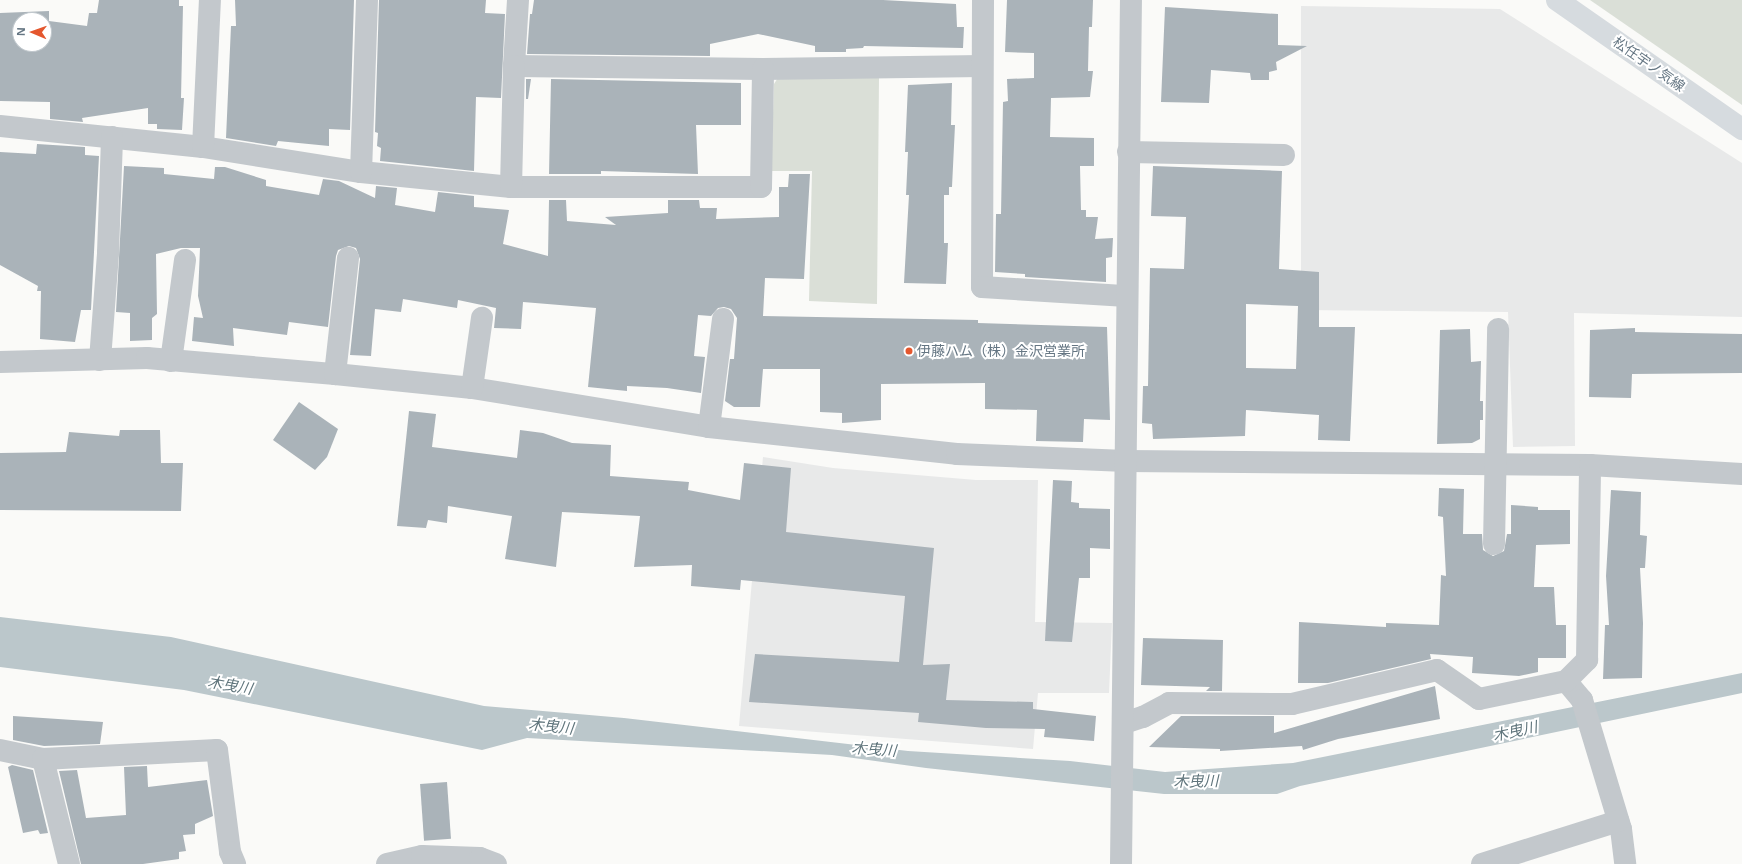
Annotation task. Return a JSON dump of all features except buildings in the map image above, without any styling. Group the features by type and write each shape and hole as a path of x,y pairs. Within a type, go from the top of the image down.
{"main road":[{"name":"松任宇ノ気線","path":"1557,0 1742,129"}],"street":[{"path":"203,147 210,0"},
{"path":"361,172 367,0"},
{"path":"511,187 514,66 518,0"},
{"path":"984,0 982,66 982,287 1127,296"},
{"path":"1122,864 1128,152 1131,0"},
{"path":"514,66 762,69 982,66"},
{"path":"0,126 203,147 361,172 511,187 761,187 762,69"},
{"path":"100,360 108,253 112,137"},
{"path":"1128,152 1284,155"},
{"path":"335,374 348,258"},
{"path":"171,361 185,260"},
{"path":"472,388 482,318"},
{"path":"709,427 723,319"},
{"path":"1494,544 1498,329"},
{"path":"0,362 147,358 335,374 472,388 709,427 957,454 1126,461 1590,466 1742,474"},
{"path":"1124,723 1143,717 1169,703 1292,704 1437,670 1480,699 1566,681 1587,660 1590,466"},
{"path":"1566,681 1582,700 1618,820 1625,864"},
{"path":"0,750 43,759 217,750 230,852 235,864"},
{"path":"43,759 69,864"},
{"path":"1482,864 1618,820"},
{"path":"387,864 422,856 480,858 496,864"}],"shaded area":[{"path":"1590,0 1742,0 1742,105"},
{"path":"1301,6 1500,9 1742,163 1742,317 1574,313 1575,446 1513,447 1508,312 1301,310"},
{"path":"779,76 879,78 877,304 809,301 812,171 771,171 774,84"},
{"path":"763,457 833,468 976,480 1038,480 1035,622 1112,623 1109,693 1038,693 1033,749 739,726"}],"water":[{"name":"木曳川","path":"0,617 171,637 484,706 624,718 908,751 1070,761 1165,772 1293,763 1742,673 1742,693 1300,786 1277,794 1164,794 926,768 832,755 527,738 482,750 184,690 0,667"}],"place":[{"name":"伊藤ハム（株）金沢営業所","path":"909,351"}]}
